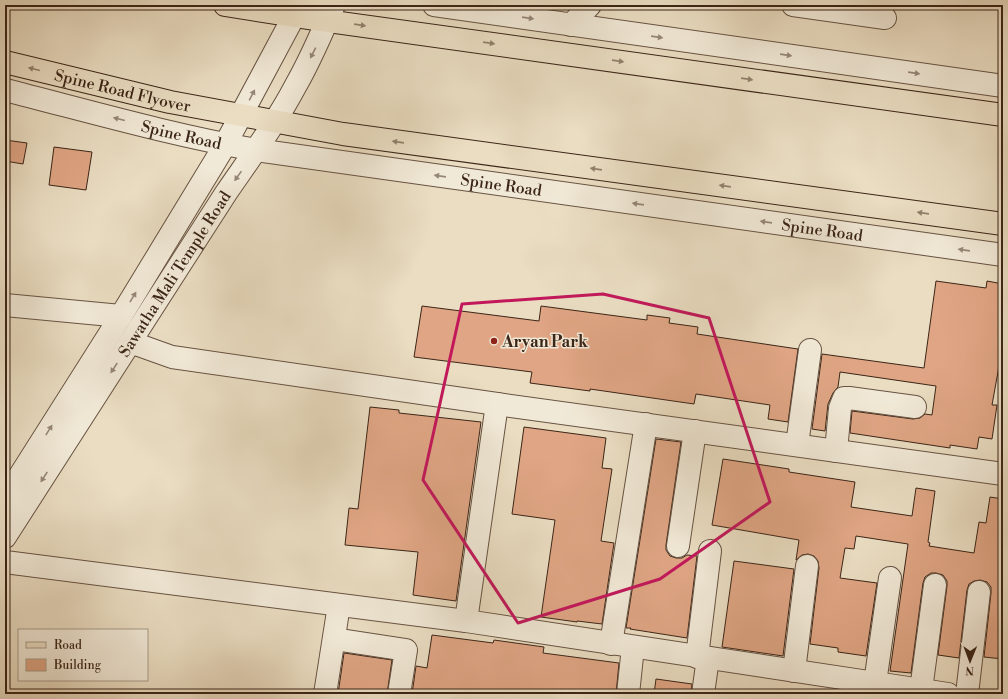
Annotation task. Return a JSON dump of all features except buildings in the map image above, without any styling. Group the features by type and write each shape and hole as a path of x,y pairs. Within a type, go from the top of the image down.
{"main road":[{"path":"226,5 331,13 1003,115"},
{"name":"Spine Road Flyover","path":"5,62 170,102 242,115"},
{"name":"Spine Road","path":"242,115 343,134 1003,224"}],"street":[{"path":"434,5 1003,86"},
{"path":"571,25 590,5"},
{"path":"793,5 885,18"},
{"name":"Sawatha Mali Temple Road","path":"5,499 121,316 225,145 296,10"},
{"name":"Sawatha Mali Temple Road","path":"5,537 296,86 317,45 331,13"},
{"name":"Spine Road","path":"5,90 163,131 225,145 1003,255"},
{"path":"5,305 121,316"},
{"path":"130,342 172,357 497,404 1003,474"},
{"path":"797,445 810,350"},
{"path":"836,451 840,408 844,398 916,407"},
{"path":"466,622 497,404"},
{"path":"611,644 646,424"},
{"path":"678,546 695,431"},
{"path":"703,694 702,658 710,551"},
{"path":"5,562 466,622 948,694"},
{"path":"794,671 808,566"},
{"path":"875,683 890,578"},
{"path":"921,690 935,585"},
{"path":"967,694 979,592"},
{"path":"325,694 339,605"},
{"path":"334,638 406,650 399,694"},
{"path":"628,694 633,647"}],"highlighted area":[{"path":"603,294 709,318 770,502 660,579 518,623 423,480 462,304"}],"place":[{"name":"Aryan Park","path":"494,341"}]}
